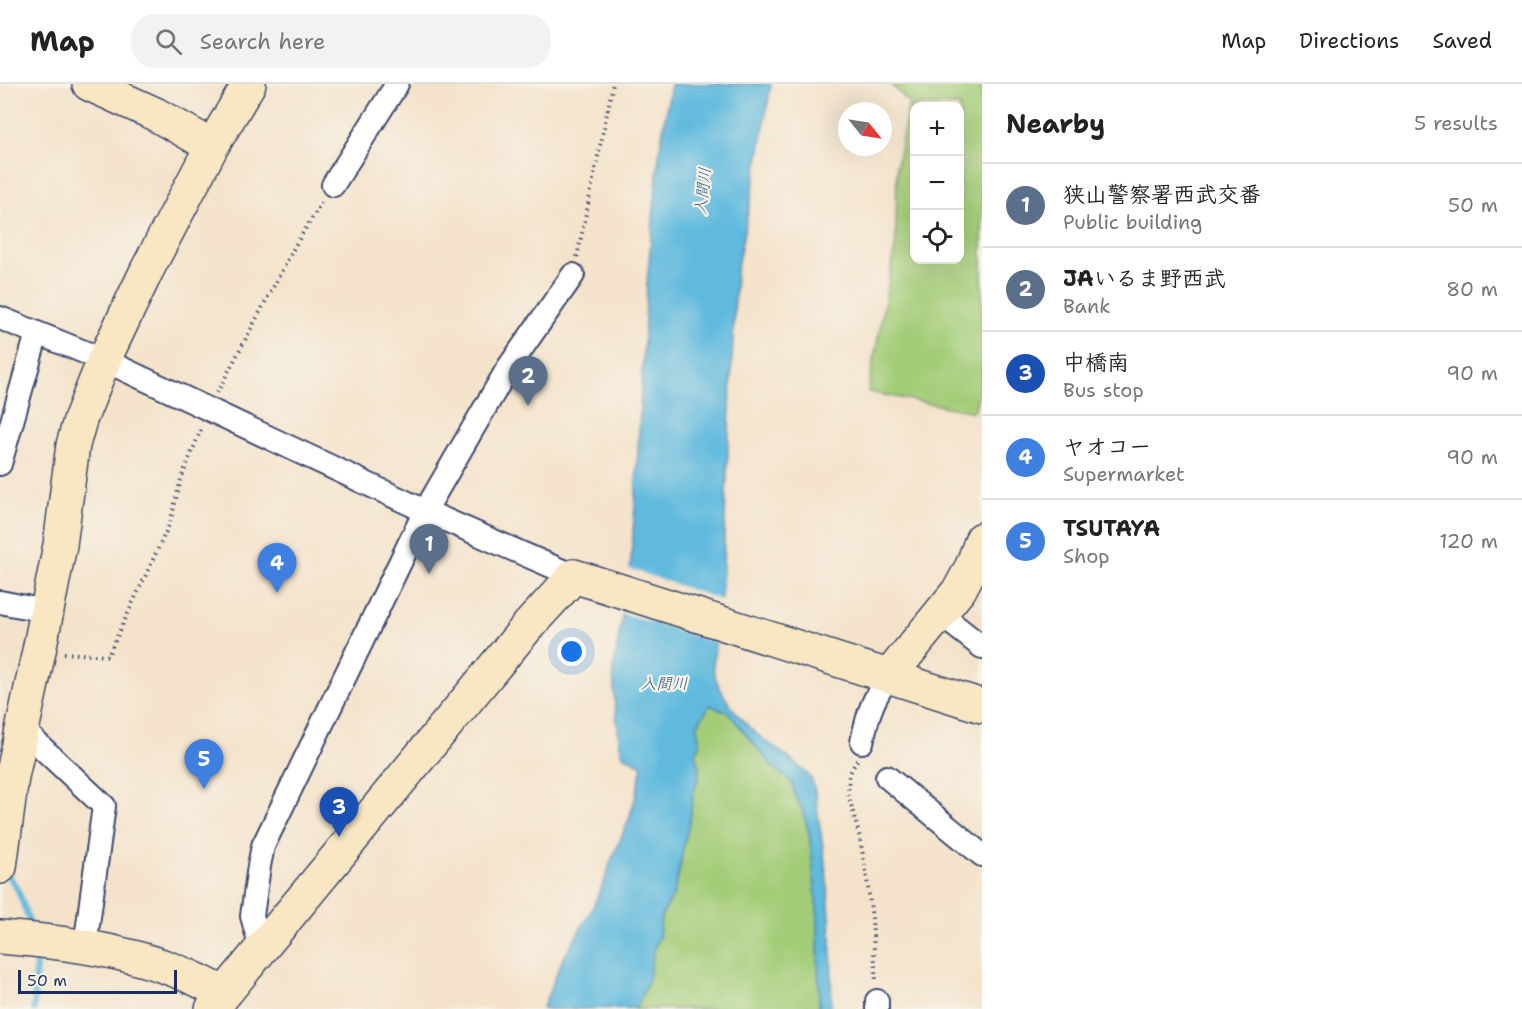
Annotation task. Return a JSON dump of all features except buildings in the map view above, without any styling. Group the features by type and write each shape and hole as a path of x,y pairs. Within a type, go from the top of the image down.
{"street":[{"path":"89,84 155,114 213,146"},
{"path":"0,867 12,777 60,545 73,445 80,420 104,360 147,270 249,84"},
{"path":"333,185 392,86"},
{"path":"261,949 252,916 258,866 263,846 425,511 508,368 573,275"},
{"path":"0,318 104,360 425,511 586,580 982,706"},
{"path":"0,464 37,333"},
{"path":"862,742 868,713 884,675 940,614 971,586 972,566 982,539"},
{"path":"8,938 71,945 131,956 203,981 218,1001 528,627 586,580"},
{"path":"0,602 46,611"},
{"path":"940,614 982,647"},
{"path":"22,729 104,806 86,939 71,945"},
{"path":"887,777 982,855"}],"path":[{"path":"573,275 613,84"},
{"path":"39,651 108,656 170,523 181,479 208,410 296,244 333,185"},
{"path":"862,742 857,762 849,775 848,793 860,838 872,918 877,1005"}],"green space":[{"path":"891,84 982,84 982,378 974,412 868,392 896,242 897,165 909,103"},
{"path":"710,704 722,711 727,711 772,766 793,784 794,793 802,809 809,832 818,918 819,1009 635,1009 648,982 661,917 673,896 679,872 693,794 699,776 695,754 700,745 697,726"}],"water":[{"name":"入間川","path":"671,84 771,84 736,272 722,586 713,666 722,691 738,715 755,733 803,770 812,781 816,796 828,892 832,962 831,1009 819,1009 818,918 811,849 809,832 794,793 793,784 772,766 727,711 710,705 697,726 700,745 695,754 699,776 693,794 679,872 673,896 661,917 648,982 636,1008 542,1009 562,961 592,909 607,875 628,822 642,765 623,755 615,705 613,670 630,572 647,282 659,154"}],"pier":[{"path":"628,568 724,601 719,644 620,613"}],"waterway":[{"path":"7,873 18,890 32,929"},
{"path":"34,951 36,962 34,1009"}],"place":[{"name":"JAいるま野西武","path":"528,406"},
{"name":"狭山警察署西武交番","path":"429,574"},
{"name":"ヤオコー","path":"277,593"},
{"name":"TSUTAYA","path":"204,789"},
{"name":"中橋南","path":"339,837"}]}
